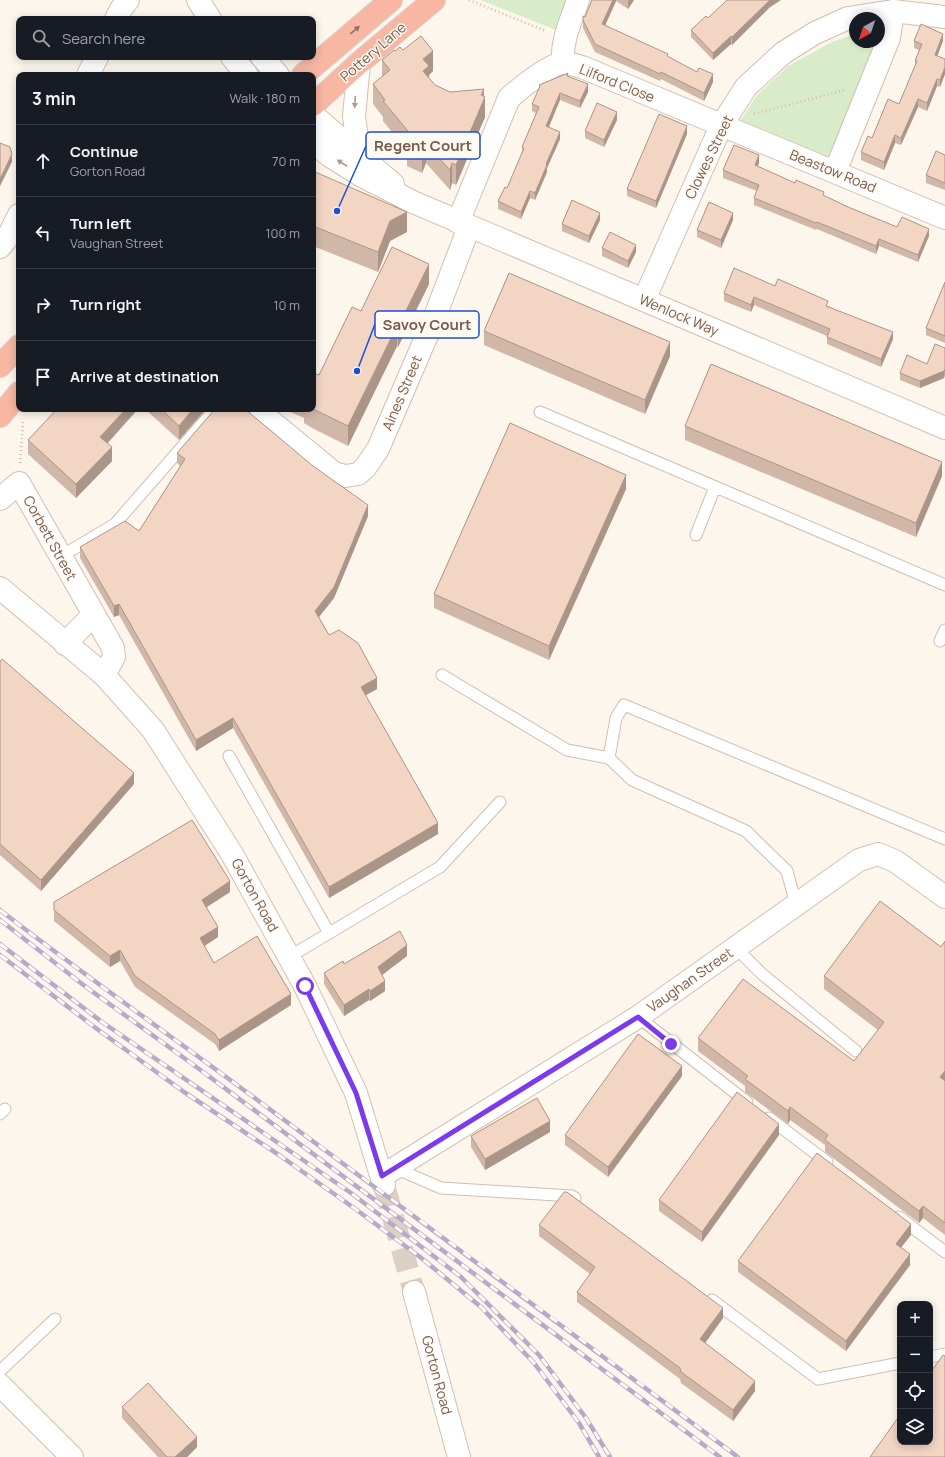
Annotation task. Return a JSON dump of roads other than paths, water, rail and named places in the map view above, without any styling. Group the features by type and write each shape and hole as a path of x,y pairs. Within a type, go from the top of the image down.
{"highway":[{"name":"Pottery Lane","path":"307,72 391,0"},
{"name":"Pottery Lane","path":"316,102 359,63 434,0"},
{"path":"0,366 16,349"}],"street":[{"path":"118,16 128,0"},
{"path":"563,63 562,51 565,37 578,0"},
{"path":"835,172 889,38 893,11"},
{"name":"Clowes Street","path":"644,300 721,126 746,87 783,53 815,33 848,18 893,11 945,17"},
{"path":"90,72 96,60"},
{"path":"228,60 232,72"},
{"path":"234,60 244,72"},
{"path":"265,60 275,72"},
{"path":"359,63 354,116 360,154"},
{"name":"Lilford Close","path":"463,224 509,98 521,87 553,66 563,63 582,67 721,126"},
{"name":"Wenlock Way","path":"316,117 360,154 413,202"},
{"name":"Beastow Road","path":"721,126 945,218"},
{"name":"Wenlock Way","path":"316,144 330,156 362,176 413,202 945,428"},
{"path":"0,247 8,237 16,221"},
{"name":"Aines Street","path":"260,412 334,473 345,476 358,474 365,468 378,449 434,319 463,224"},
{"name":"Corbett Street","path":"0,498 19,483 113,648 114,657 104,675"},
{"name":"Gorton Road","path":"0,588 65,644 104,675 153,730 232,854 305,986 356,1093 387,1176"},
{"name":"Gorton Road","path":"0,606 65,644"},
{"path":"65,644 93,614"},
{"name":"Vaughan Street","path":"387,1176 638,1017 859,860 878,854 895,860 945,897"},
{"name":"Gorton Road","path":"414,1292 459,1457"},
{"path":"0,1386 72,1457"}],"lane":[{"path":"60,557 115,524 212,412"},
{"path":"540,412 945,584"},
{"path":"696,535 715,487"},
{"path":"940,641 945,630"},
{"path":"442,674 567,750 609,758 632,780 746,832 786,871 796,905"},
{"path":"609,758 616,718 624,705 945,839"},
{"path":"229,756 329,933"},
{"path":"289,957 440,866 500,802"},
{"path":"736,948 762,974 856,1051"},
{"path":"638,1017 671,1044 837,1170"},
{"path":"387,1176 441,1188 572,1196 584,1205"},
{"path":"888,1208 945,1252"},
{"path":"704,1294 818,1379 897,1364"},
{"path":"0,1371 55,1319"},
{"path":"933,1356 945,1354"}],"tunnel":[{"path":"384,1185 414,1292"}],"railway":[{"path":"0,910 558,1322 738,1457"},
{"path":"0,920 86,987 191,1063 720,1457"},
{"path":"0,944 102,1022 351,1193 461,1277 539,1355 586,1418 610,1457"},
{"path":"0,955 97,1029 184,1092 279,1155 354,1208 420,1257 481,1307 534,1363 579,1423 599,1457"}],"place":[{"name":"Regent Court","path":"337,211"},
{"name":"Savoy Court","path":"357,371"}]}
